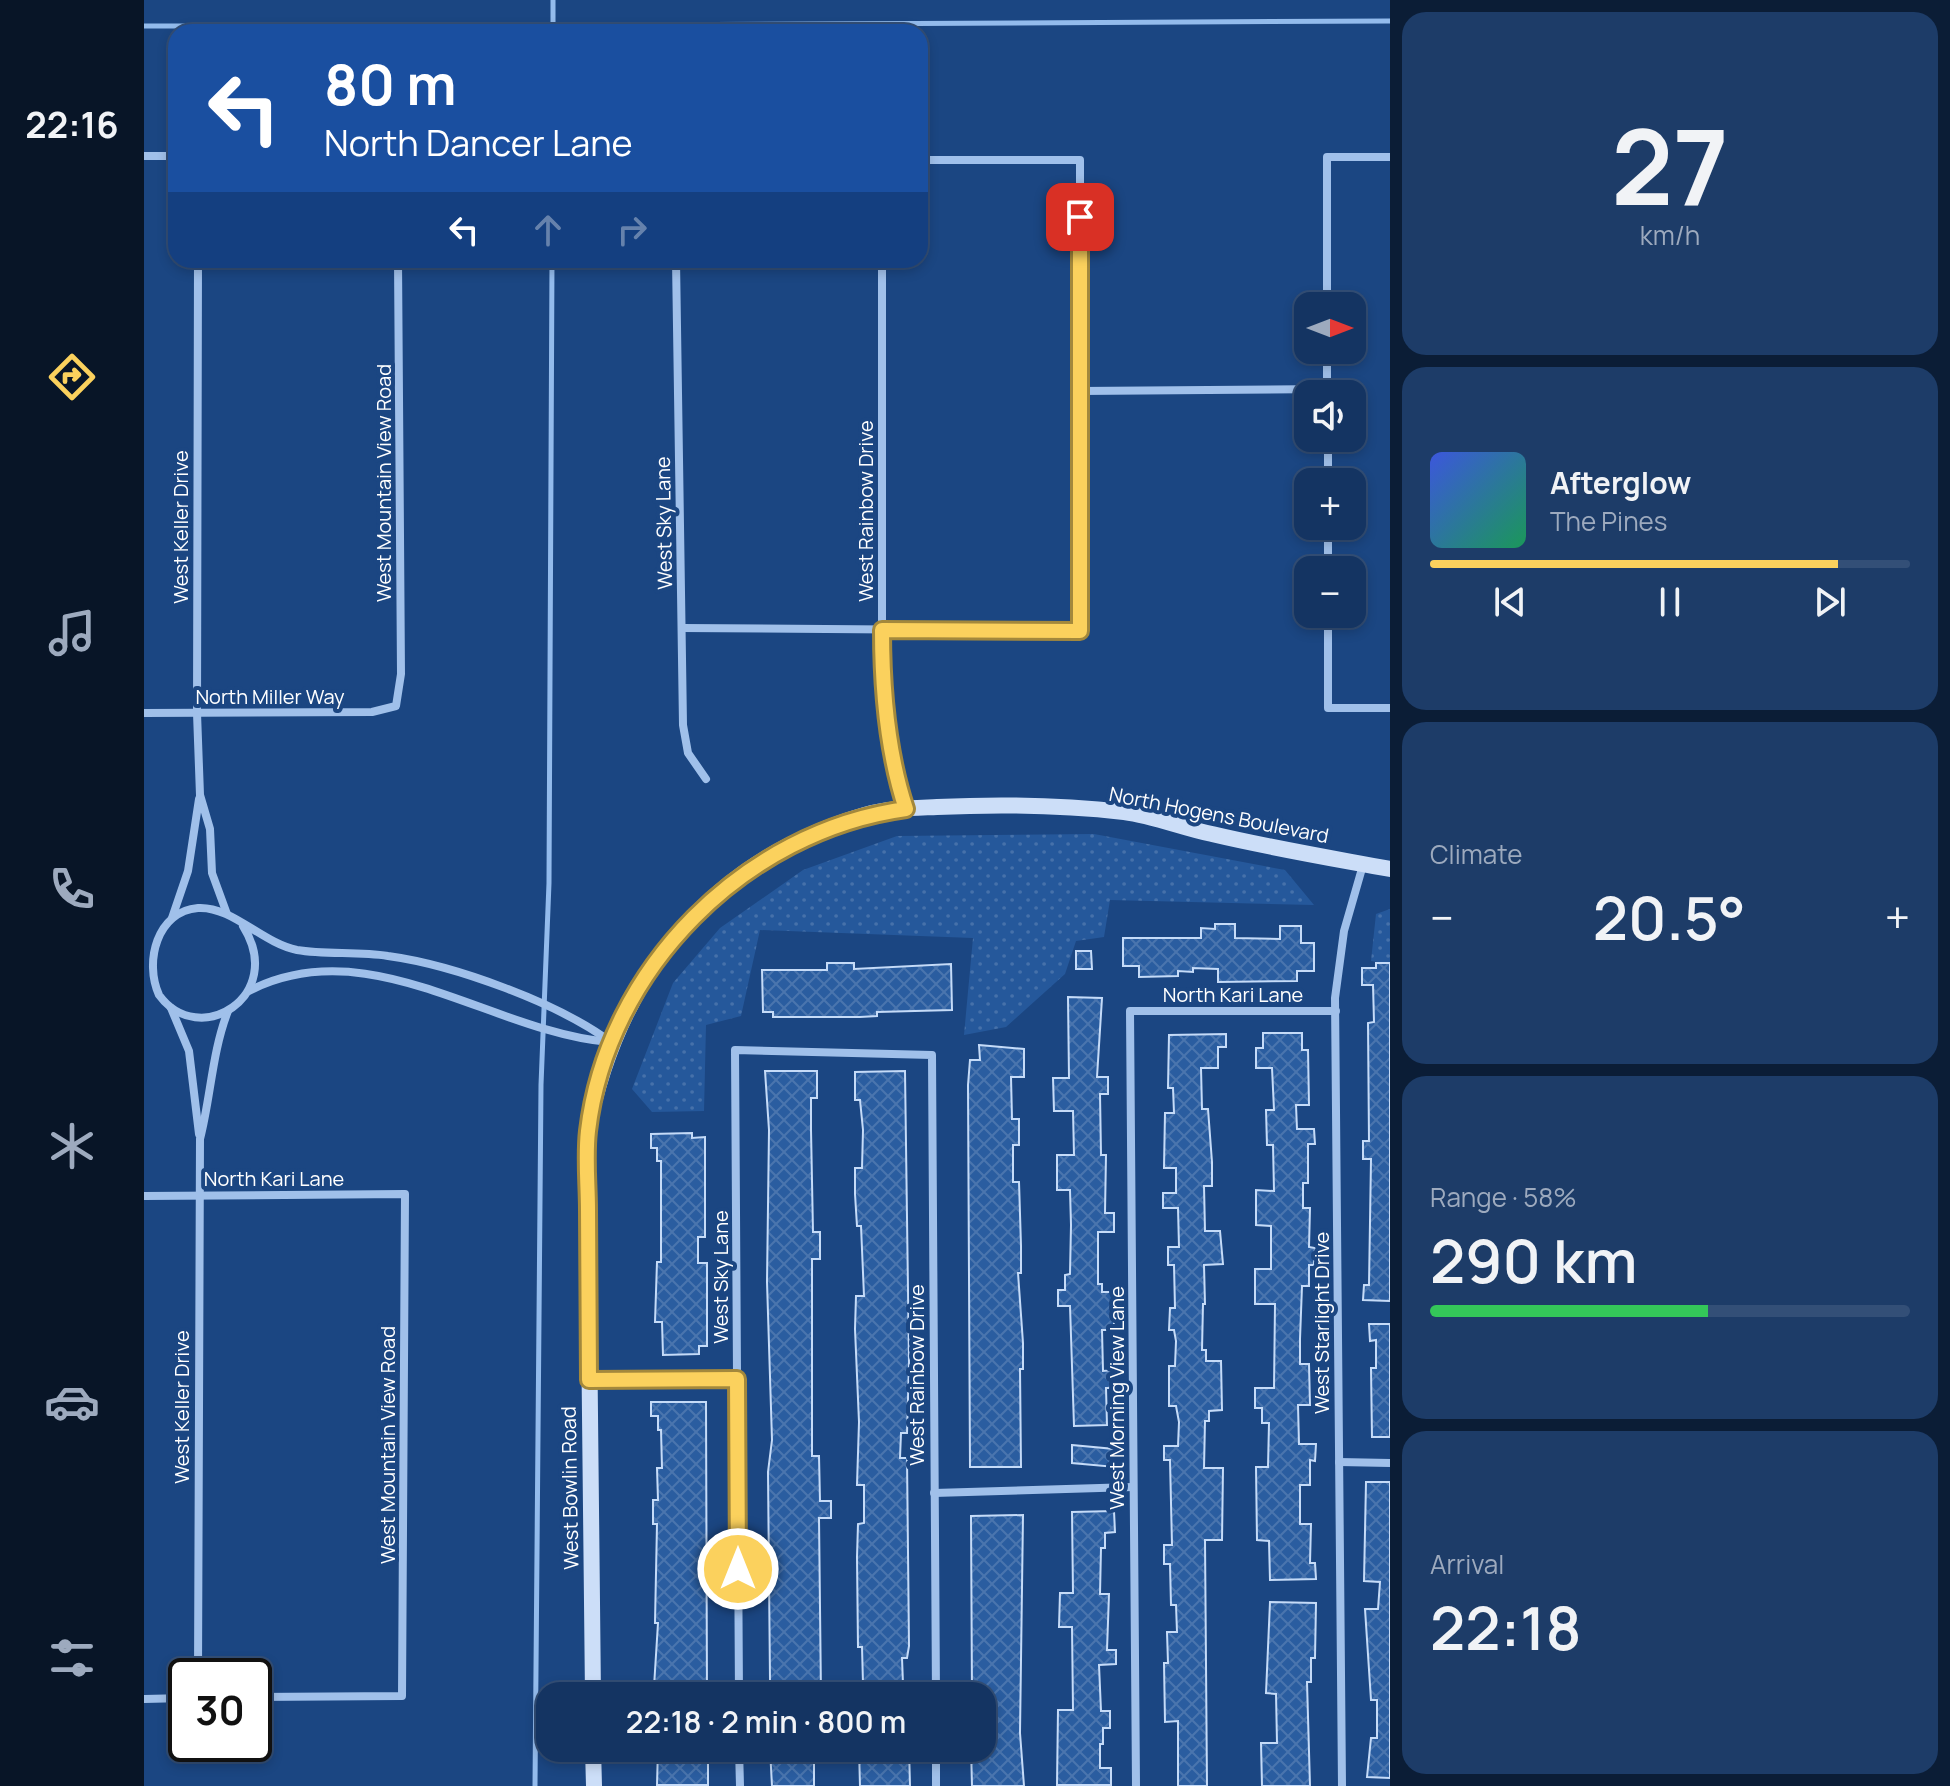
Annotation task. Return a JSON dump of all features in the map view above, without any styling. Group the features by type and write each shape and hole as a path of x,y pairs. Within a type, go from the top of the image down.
{"street":[{"path":"144,156 168,156"},
{"path":"1327,292 1327,157 1390,157"},
{"path":"682,628 1080,631 1080,160 928,160"},
{"name":"West Keller Drive","path":"172,918 188,871 200,795 197,713 198,268"},
{"name":"West Mountain View Road","path":"396,706 401,674 398,268"},
{"name":"West Sky Lane","path":"676,268 683,725 688,753 706,779"},
{"name":"West Rainbow Drive","path":"882,268 882,674 897,783 906,809"},
{"path":"1080,391 1294,392"},
{"path":"1328,628 1328,708 1390,708"},
{"name":"North Miller Way","path":"144,713 372,712 396,706"},
{"name":"West Keller Drive","path":"200,795 210,829 212,873 227,914"},
{"name":"North Hogens Boulevard","path":"612,1043 628,1007 660,957 699,910 731,881 799,840 868,814 991,804 1127,812 1212,835 1390,869"},
{"name":"West Starlight Drive","path":"1342,1786 1336,1011 1344,931 1364,864"},
{"path":"199,908 227,914 243,926 297,950 389,956 449,970 581,1020 612,1043 563,1035 438,990 352,974 291,974 248,991 228,1011 199,1017 171,1007 154,987 148,962 151,945 172,918 199,908"},
{"path":"243,926 256,958 248,991"},
{"name":"West Keller Drive","path":"171,1007 189,1051 200,1139 198,1658"},
{"name":"West Keller Drive","path":"200,1139 210,1101 215,1044 228,1011"},
{"name":"North Kari Lane","path":"1130,1011 1336,1011"},
{"name":"West Morning View Lane","path":"1130,1011 1136,1786"},
{"name":"West Bowlin Road","path":"593,1682 587,1133 598,1078 612,1043"},
{"name":"West Sky Lane","path":"739,1682 735,1050 932,1055"},
{"name":"West Rainbow Drive","path":"932,1055 936,1682"},
{"name":"West Mountain View Road","path":"272,1697 402,1696 405,1194"},
{"name":"North Kari Lane","path":"144,1196 405,1194"},
{"path":"589,1380 737,1379"},
{"path":"1339,1462 1390,1463"},
{"path":"934,1493 1133,1487"},
{"path":"144,1699 168,1698"},
{"path":"593,1762 594,1786"},
{"path":"739,1762 740,1786"},
{"path":"936,1762 936,1786"}],"shaded area":[{"path":"1094,834 1285,870 1314,905 1110,900 1104,937 1076,941 1065,974 1006,1027 964,1035 973,938 760,930 741,1016 706,1025 704,1111 652,1112 632,1089 673,983 720,928 803,870 897,836"},
{"path":"1390,909 1390,964 1371,961 1376,914"}],"building":[{"path":"1215,924 1235,924 1235,938 1280,939 1280,926 1301,926 1301,943 1314,943 1314,971 1297,971 1297,981 1218,982 1218,969 1193,968 1193,972 1178,971 1178,976 1139,977 1139,966 1123,966 1123,938 1201,938 1201,928 1215,929"},
{"path":"1076,951 1091,951 1092,969 1076,969"},
{"path":"827,963 854,963 854,969 951,964 952,1010 877,1012 877,1016 860,1017 773,1017 773,1012 763,1012 762,970 827,970"},
{"path":"1376,963 1390,963 1390,1301 1363,1300 1364,1285 1369,1285 1371,1159 1363,1159 1363,1141 1369,1141 1368,1023 1374,1022 1373,985 1362,985 1362,968 1376,968"},
{"path":"1068,997 1102,998 1097,1077 1108,1077 1108,1094 1100,1094 1101,1155 1106,1155 1105,1213 1114,1213 1114,1232 1098,1232 1098,1284 1102,1284 1102,1292 1112,1292 1114,1310 1114,1330 1102,1330 1103,1371 1114,1370 1115,1388 1106,1388 1107,1425 1074,1426 1070,1306 1058,1306 1058,1290 1065,1290 1065,1275 1070,1274 1071,1225 1070,1190 1057,1190 1057,1155 1074,1155 1073,1111 1054,1111 1053,1078 1069,1078"},
{"path":"1263,1033 1302,1033 1302,1050 1308,1050 1309,1105 1296,1105 1297,1129 1314,1129 1315,1144 1308,1144 1308,1183 1303,1183 1303,1208 1310,1208 1309,1247 1315,1248 1314,1265 1309,1265 1309,1286 1302,1286 1300,1339 1300,1364 1309,1364 1310,1405 1298,1405 1299,1444 1316,1444 1315,1461 1310,1460 1310,1485 1300,1485 1300,1524 1311,1524 1310,1563 1315,1563 1316,1579 1270,1580 1269,1541 1257,1540 1256,1467 1268,1467 1269,1423 1262,1423 1262,1408 1255,1408 1255,1388 1274,1388 1275,1304 1255,1304 1255,1269 1271,1269 1271,1226 1256,1225 1256,1190 1274,1191 1273,1145 1267,1145 1266,1110 1274,1110 1272,1068 1256,1068 1256,1048 1263,1048"},
{"path":"1226,1034 1226,1047 1218,1047 1218,1068 1201,1068 1202,1109 1208,1109 1212,1162 1212,1186 1204,1186 1205,1231 1220,1231 1223,1264 1204,1265 1202,1350 1206,1350 1206,1361 1221,1361 1222,1410 1209,1411 1209,1421 1205,1421 1204,1468 1223,1468 1222,1540 1205,1540 1207,1786 1178,1786 1178,1721 1165,1722 1164,1663 1168,1663 1167,1632 1177,1632 1176,1605 1171,1605 1170,1564 1164,1564 1164,1545 1172,1545 1170,1460 1164,1460 1164,1446 1178,1446 1179,1422 1176,1406 1169,1406 1169,1366 1175,1366 1176,1341 1174,1330 1169,1330 1170,1308 1175,1308 1174,1265 1168,1265 1168,1247 1179,1247 1178,1208 1163,1208 1163,1193 1176,1193 1176,1168 1164,1168 1165,1113 1174,1113 1173,1088 1168,1088 1169,1035"},
{"path":"979,1045 1024,1049 1024,1077 1011,1077 1012,1119 1019,1119 1019,1145 1013,1145 1013,1182 1019,1182 1021,1246 1021,1273 1018,1273 1023,1343 1023,1369 1020,1369 1021,1467 970,1467 968,1085 970,1060 980,1060"},
{"path":"765,1071 817,1071 817,1098 811,1098 813,1232 820,1232 820,1259 812,1259 812,1456 819,1456 820,1501 831,1501 831,1518 819,1518 821,1682 770,1680 768,1472 772,1440 767,1282 769,1130"},
{"path":"905,1071 909,1363 907,1433 901,1433 900,1458 907,1458 909,1646 907,1658 902,1658 903,1682 863,1682 862,1647 858,1647 858,1524 864,1523 864,1485 857,1485 859,1422 855,1329 856,1296 864,1296 861,1226 857,1226 855,1194 855,1168 862,1168 863,1130 860,1100 855,1100 855,1072"},
{"path":"692,1133 692,1138 705,1137 705,1237 698,1237 698,1263 707,1263 707,1346 699,1346 699,1354 663,1355 662,1322 655,1322 657,1262 661,1262 661,1161 657,1161 657,1148 651,1148 651,1134"},
{"path":"1369,1324 1390,1324 1390,1437 1372,1437 1371,1368 1376,1368 1376,1340 1370,1341"},
{"path":"651,1402 706,1402 707,1682 654,1682 658,1623 655,1623 657,1524 653,1524 653,1500 658,1500 657,1468 662,1468 661,1430 658,1430 658,1416 651,1416"},
{"path":"1072,1445 1114,1449 1115,1467 1072,1463"},
{"path":"1366,1482 1390,1482 1390,1778 1367,1777 1371,1738 1377,1738 1377,1700 1371,1700 1365,1609 1378,1609 1380,1582 1364,1581"},
{"path":"1114,1511 1115,1532 1105,1533 1105,1548 1101,1548 1100,1594 1109,1594 1107,1650 1116,1650 1116,1664 1099,1665 1101,1711 1110,1711 1110,1728 1103,1728 1103,1744 1100,1744 1100,1768 1111,1768 1111,1785 1057,1785 1058,1710 1073,1710 1072,1627 1059,1627 1060,1593 1073,1593 1072,1512"},
{"path":"1023,1515 1020,1733 1024,1786 972,1786 971,1762 996,1762 996,1682 972,1682 971,1516"},
{"path":"1270,1602 1316,1603 1315,1658 1311,1658 1311,1682 1307,1682 1310,1786 1262,1786 1261,1743 1277,1743 1276,1694 1266,1693"},
{"path":"658,1762 708,1762 708,1785 657,1785"},
{"path":"771,1762 814,1762 814,1786 772,1786"},
{"path":"859,1762 909,1762 910,1786 860,1786"}],"waterway":[{"path":"553,0 553,24"},
{"path":"810,24 1390,21"},
{"path":"144,26 168,26"},
{"path":"535,1786 541,1085 549,883 552,268"}],"route":[{"path":"738,1569 737,1379 589,1380 587,1133 598,1078 628,1007 660,957 699,910 731,881 799,840 868,814 906,809 897,783 882,674 882,630 1080,631 1080,217"}]}
